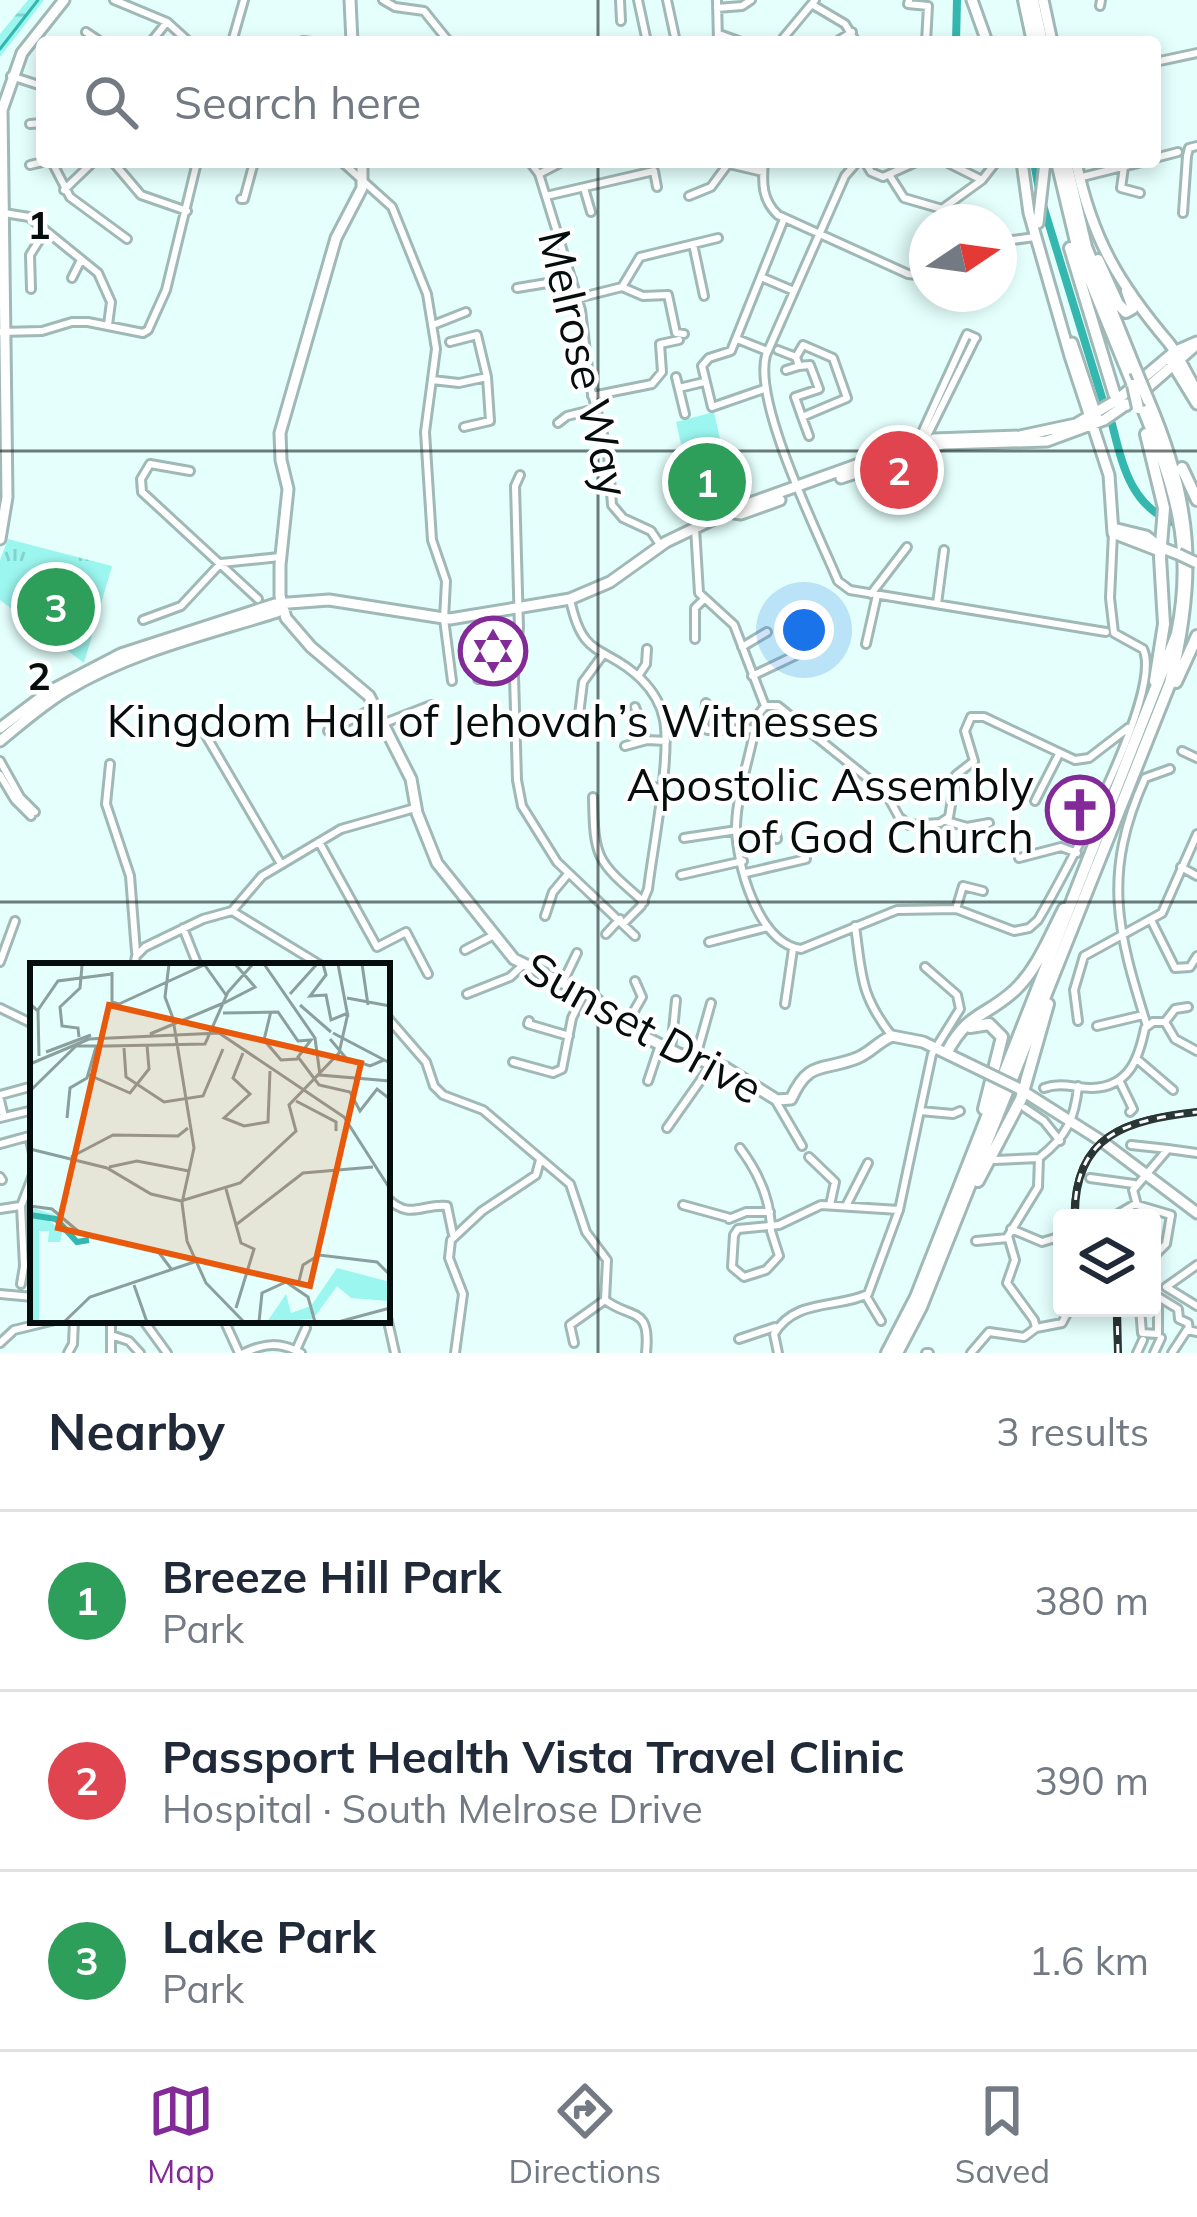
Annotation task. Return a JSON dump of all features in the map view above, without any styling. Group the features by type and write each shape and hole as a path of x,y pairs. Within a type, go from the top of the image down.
{"highway":[{"path":"1029,0 1036,36"},
{"path":"886,1353 916,1298 1174,647 1185,567 1175,493 1071,251 1062,168"},
{"path":"1064,168 1090,260 1133,377 1134,404 1163,499 1164,633 1138,738"},
{"path":"1062,185 1078,250 1133,377"},
{"path":"1072,196 1114,298 1126,312"},
{"path":"1126,312 1133,308 1127,291"},
{"path":"1126,312 1144,311"},
{"path":"1134,404 1156,417 1197,500"},
{"path":"897,1353 922,1306 1160,708 1186,631 1193,570 1184,495 1156,417"},
{"path":"1160,708 1197,636"},
{"path":"945,1051 966,1022 1010,995 1028,975 1090,858"},
{"path":"951,1232 1021,1090 1075,921"},
{"path":"945,1051 976,1023 993,1026 1002,1037 962,1182"}],"main road":[{"path":"0,539 7,497 2,110 11,76 33,36 64,0"},
{"path":"350,0 352,36"},
{"path":"972,0 986,36"},
{"path":"1043,0 1051,36"},
{"path":"0,728 43,695 122,654 278,612 283,605 280,557 289,504 280,433 336,238 363,182 362,168"},
{"path":"1023,168 1038,236 1114,471 1113,530 1157,550 1161,539 1197,563"},
{"path":"1038,236 1037,210 1046,168"},
{"path":"1077,168 1093,231 1127,291 1163,338 1197,404"},
{"path":"283,605 328,600 444,619 570,599 610,582 661,546 740,507 924,445 1044,434 1134,404 1173,358 1197,343"},
{"path":"1173,358 1197,392"},
{"name":"Sunset Drive","path":"283,605 296,632 367,692 411,779 415,808 437,863 523,965 603,1004 625,1027 788,1101 806,1074 862,1056 892,1036"},
{"path":"0,742 39,708 125,661 180,639"},
{"path":"39,708 43,695"},
{"path":"892,1036 945,1051 1021,1090 1197,1210"}],"street":[{"path":"114,0 166,22 182,36"},
{"path":"234,36 244,0"},
{"path":"383,0 428,13 445,36"},
{"path":"620,0 621,21"},
{"path":"638,0 646,36"},
{"path":"667,0 675,36"},
{"path":"718,36 717,4 742,6 751,0"},
{"path":"909,0 908,4 928,6 926,36"},
{"path":"785,36 814,2 854,36"},
{"path":"156,36 166,22"},
{"path":"86,32 92,36"},
{"path":"846,36 852,32"},
{"path":"1161,61 1197,53"},
{"path":"11,76 36,84"},
{"path":"30,124 36,124"},
{"path":"1184,213 1193,147"},
{"path":"1161,156 1178,152"},
{"path":"31,165 36,164"},
{"path":"55,168 64,190 127,239"},
{"path":"64,190 87,168"},
{"path":"118,168 141,195 187,211"},
{"path":"2,332 42,331 72,322 143,333 150,328 166,290 196,168"},
{"path":"241,199 252,168"},
{"path":"348,168 392,207 423,278 433,325 436,349 425,432 434,551 446,583 444,619 452,681"},
{"name":"Melrose Way","path":"534,168 578,298 592,396 608,453 612,506 622,518 651,531 661,546"},
{"path":"538,174 550,168"},
{"path":"689,196 711,187 724,168"},
{"path":"764,168 765,197 784,219 909,274"},
{"path":"854,168 845,176 767,352 763,373 764,389 800,489 838,580 850,590 1106,632"},
{"path":"867,168 875,175 890,176 905,168"},
{"path":"958,168 982,180"},
{"path":"890,176 904,198 942,209 991,168"},
{"path":"1079,178 1120,168"},
{"path":"1124,168 1121,188 1140,193"},
{"path":"546,196 653,171 657,188"},
{"path":"584,188 591,212"},
{"path":"1,213 21,213 98,273 108,292 107,326"},
{"path":"764,389 712,407 702,366 730,352 784,219"},
{"path":"31,290 30,254 45,231"},
{"path":"1017,239 1038,236"},
{"path":"622,287 640,257 718,238"},
{"path":"693,244 704,296"},
{"path":"72,278 81,260"},
{"path":"761,277 794,291"},
{"path":"517,288 572,279"},
{"path":"578,298 622,287 643,296 668,295 681,337 660,344 662,372 652,384 592,396"},
{"path":"433,325 466,312"},
{"path":"967,334 976,338 924,445 921,435 967,334"},
{"path":"450,342 477,335 487,377 490,421 464,427"},
{"path":"737,339 767,352"},
{"path":"786,370 798,362 802,344 833,358 847,398 802,417"},
{"path":"778,350 811,365 826,408"},
{"path":"432,380 487,377"},
{"path":"676,377 685,414"},
{"path":"679,388 704,382"},
{"path":"809,436 795,397 819,388"},
{"path":"558,423 596,409"},
{"path":"190,471 150,464 141,488 258,599"},
{"path":"520,475 515,486 518,607 514,676 522,806 544,845 568,874 635,936"},
{"path":"695,527 697,585 704,598 734,625 765,706"},
{"path":"989,823 968,827 946,821 904,823 886,793 778,706 765,706 759,712 737,830 753,902 768,927 793,948 814,947 896,910 956,909 1009,930 1029,928 1077,853 1106,791 1148,662 1140,645 1114,633 1110,598 1113,530"},
{"path":"866,644 874,594 908,547"},
{"path":"937,604 944,550"},
{"path":"143,620 181,606 221,563 280,557"},
{"path":"694,639 695,608 704,598"},
{"path":"570,599 579,632 602,656 638,676 659,705 666,740 644,902 606,934"},
{"path":"742,646 767,632"},
{"path":"638,676 646,664 647,649"},
{"path":"579,715 584,682 602,656"},
{"path":"752,676 796,656"},
{"path":"478,679 514,676"},
{"path":"706,704 707,730 755,729"},
{"path":"382,724 431,705"},
{"path":"635,706 647,740"},
{"path":"328,731 375,708"},
{"path":"946,821 956,775 974,761 964,731 970,717 984,717 1075,760 1089,758 1128,728"},
{"path":"205,734 281,864"},
{"path":"625,746 666,740"},
{"path":"1182,751 1197,758"},
{"path":"1035,801 1059,754"},
{"path":"0,761 33,814 15,800 0,775"},
{"path":"110,764 106,804 130,876 135,963"},
{"path":"1044,1088 1097,1088 1119,1080 1138,1060 1147,1026 1120,939 1118,889 1132,806 1145,778 1170,769"},
{"path":"647,786 660,788"},
{"path":"593,797 598,857 644,902"},
{"path":"136,956 183,928 232,910 253,883 319,842 360,821 415,808"},
{"path":"684,838 737,830"},
{"path":"1078,1021 1074,990 1084,956 1151,921 1166,908 1197,834"},
{"path":"319,842 377,947 406,932 428,974"},
{"path":"1019,858 1061,847 1077,853"},
{"path":"746,873 806,859"},
{"path":"681,875 743,861"},
{"path":"1181,867 1197,876"},
{"path":"545,916 553,892 568,874"},
{"path":"956,909 963,886 982,891"},
{"path":"232,910 317,963"},
{"path":"0,962 15,921"},
{"path":"1151,921 1175,968 1190,967 1197,956"},
{"path":"855,926 865,994 892,1036"},
{"path":"709,942 768,927"},
{"path":"183,928 197,963"},
{"path":"465,950 494,935"},
{"path":"785,1004 793,948"},
{"path":"562,984 578,953"},
{"path":"467,994 514,975 523,965"},
{"path":"866,1296 898,1210 920,1111 961,1003 926,968"},
{"path":"625,1027 642,997 635,981"},
{"path":"513,1062 558,1072 584,994"},
{"path":"648,1082 666,1047 676,1000"},
{"path":"695,1060 711,1003"},
{"path":"1147,1026 1165,1022 1175,1009 1188,1007"},
{"path":"0,1008 30,1023"},
{"path":"1097,1026 1144,1015"},
{"path":"390,1020 427,1062 437,1090 483,1110 570,1184 586,1232 607,1260 604,1300"},
{"path":"529,1021 569,1036"},
{"path":"1165,1022 1175,1039 1197,1051"},
{"path":"1138,1060 1173,1090"},
{"path":"667,1128 712,1064"},
{"path":"1119,1080 1133,1108 1130,1112"},
{"path":"995,1160 1039,1157 1060,1141 1072,1122 1078,1086"},
{"path":"2,1117 0,1097 30,1087"},
{"path":"774,1098 802,1147"},
{"path":"1025,1108 1047,1123 1060,1141"},
{"path":"920,1111 960,1111"},
{"path":"0,1144 30,1135"},
{"path":"1131,1144 1197,1153"},
{"path":"740,1148 754,1167 770,1212 772,1227 779,1256 776,1263 746,1276 736,1274 731,1258 735,1231 772,1227 812,1207 898,1210"},
{"path":"1136,1205 1132,1193 1136,1185 1168,1149"},
{"path":"809,1157 835,1182 830,1205"},
{"path":"1036,1328 1007,1283 1015,1260 1008,1232 1041,1180 1039,1157"},
{"path":"532,1179 540,1160"},
{"path":"846,1206 868,1162"},
{"path":"454,1235 532,1179 554,1172"},
{"path":"1090,1178 1136,1185"},
{"path":"21,1284 21,1206 30,1183"},
{"path":"390,1201 396,1207 420,1211 446,1206 454,1235 449,1256 463,1294 455,1353"},
{"path":"683,1205 730,1219 746,1212 770,1212"},
{"path":"1132,1209 1136,1205"},
{"path":"1129,1209 1136,1205 1150,1209"},
{"path":"0,1209 21,1206"},
{"path":"1161,1212 1171,1215 1161,1249"},
{"path":"976,1241 1008,1232 1046,1242 1053,1239"},
{"path":"1197,1265 1166,1287 1197,1306"},
{"path":"0,1294 30,1297"},
{"path":"739,1339 778,1327 821,1303 866,1296"},
{"path":"866,1296 881,1321"},
{"path":"1161,1299 1178,1309 1179,1319 1193,1331 1172,1353"},
{"path":"574,1343 569,1330 573,1322 604,1300"},
{"path":"604,1300 642,1319 646,1353"},
{"path":"971,1353 989,1332 1026,1337 1036,1328 1062,1323 1065,1317"},
{"path":"1141,1317 1142,1333 1158,1334 1157,1317"},
{"path":"0,1343 14,1330 43,1323"},
{"path":"68,1353 74,1323"},
{"path":"111,1323 111,1353"},
{"path":"145,1323 167,1353"},
{"path":"226,1323 241,1353 269,1344 298,1352 306,1328"},
{"path":"388,1323 395,1353"},
{"path":"778,1327 773,1340 778,1353"},
{"path":"111,1335 130,1341 140,1353"},
{"path":"1154,1353 1162,1338"},
{"path":"1138,1353 1143,1340"}],"green space":[{"path":"28,0 44,0 0,57 0,34"},
{"path":"714,412 735,506 687,523 683,453 676,422"},
{"path":"8,539 112,566 84,663 0,600 0,560"}],"waterway":[{"path":"0,49 38,0"},
{"path":"956,36 957,0"},
{"path":"1035,168 1040,195"},
{"path":"1042,202 1103,401"},
{"path":"1112,424 1131,484 1149,507 1177,524"}],"tram line":[{"path":"1073,1209 1082,1166 1108,1134 1148,1118 1197,1110"},
{"path":"1114,1317 1116,1353"}],"railway":[{"path":"1076,1209 1084,1167 1109,1136 1149,1120 1197,1112"},
{"path":"1117,1317 1118,1353"}],"place":[{"name":"Passport Health Vista Travel Clinic","path":"899,470"},
{"name":"Breeze Hill Park","path":"707,482"},
{"name":"Lake Park","path":"56,607"},
{"name":"Kingdom Hall of Jehovah’s Witnesses","path":"493,651"},
{"name":"Apostolic Assembly of God Church","path":"1080,810"}]}
